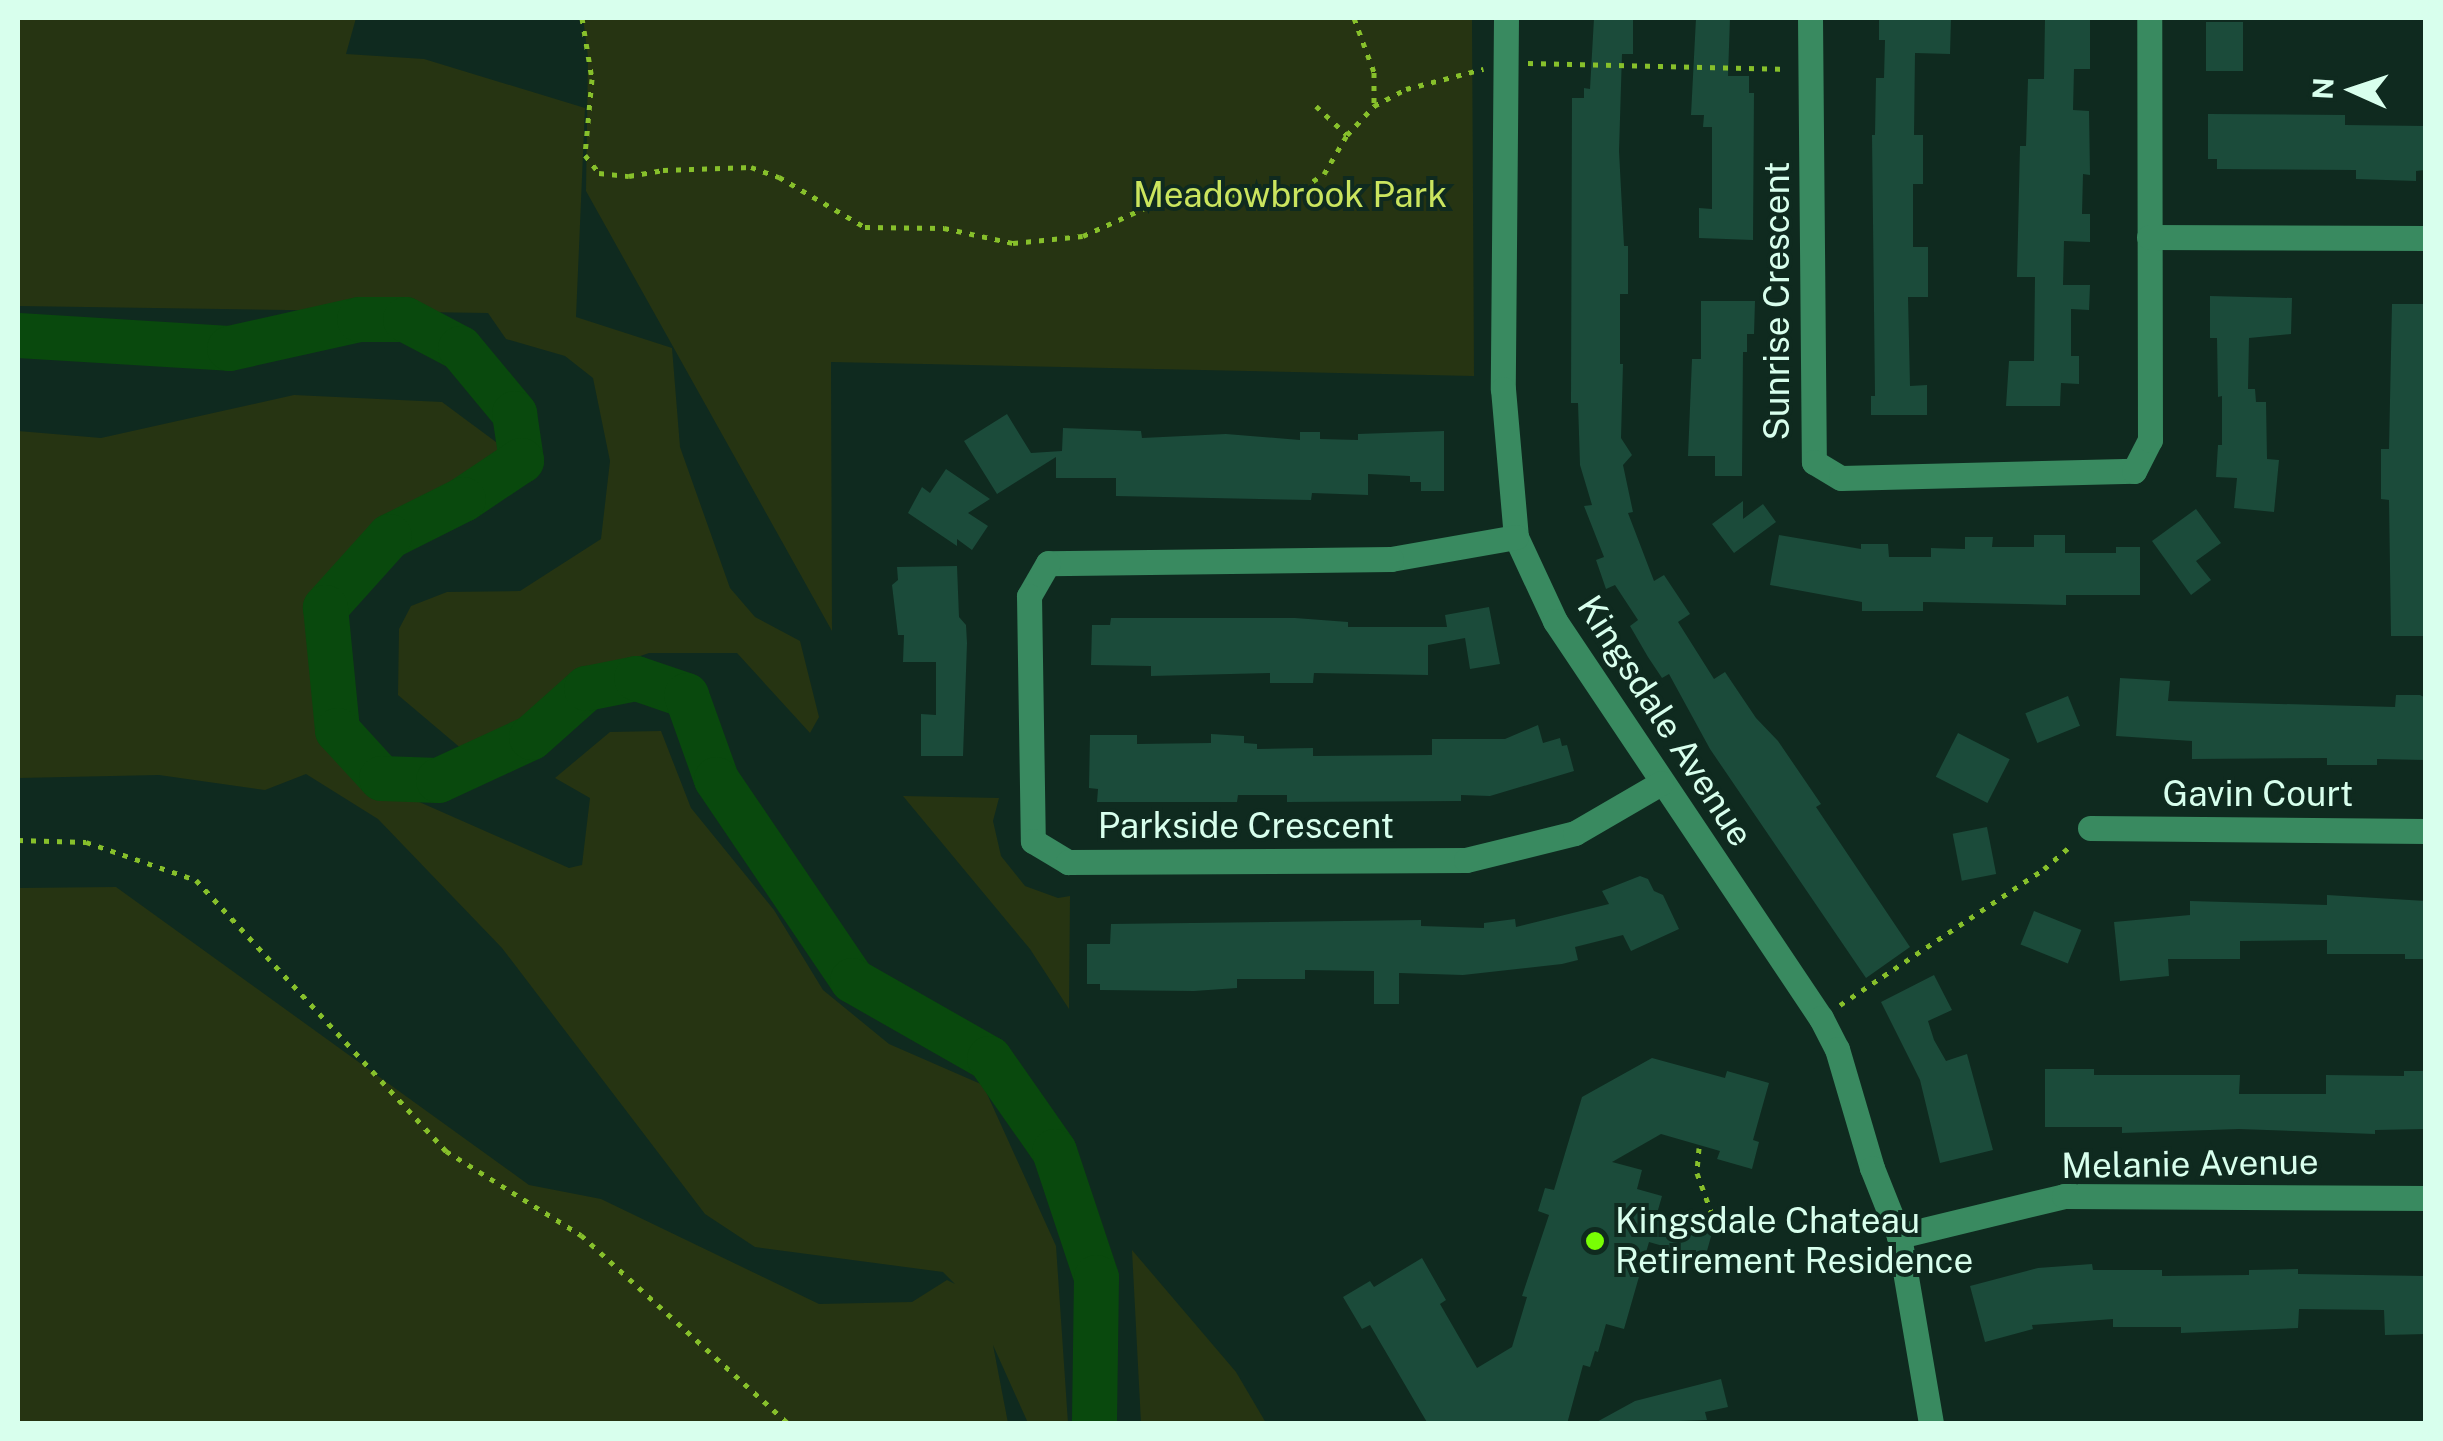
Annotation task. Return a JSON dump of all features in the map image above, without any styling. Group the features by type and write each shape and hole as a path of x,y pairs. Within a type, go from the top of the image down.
{"street":[{"name":"Kingsdale Avenue","path":"1506,18 1502,389 1516,537 1555,622 1821,1018 1837,1049 1872,1168 1899,1236 1931,1424"},
{"name":"Sunrise Crescent","path":"1810,18 1814,462 1841,478 2134,471 2150,440 2150,18"},
{"path":"2149,237 2426,238"},
{"name":"Parkside Crescent","path":"1516,537 1391,559 1048,563 1029,596 1033,841 1068,862 1466,860 1575,833 1661,783"},
{"name":"Gavin Court","path":"2090,828 2426,830"},
{"name":"Melanie Avenue","path":"1899,1236 2064,1196 2426,1198"}],"path":[{"path":"582,18 592,78 585,155 594,169 619,176 692,168 760,169 877,230 944,228 1026,243 1084,236 1180,192 1262,196 1302,188 1324,174 1347,135 1374,106 1406,90 1506,63 1810,69"},
{"path":"1354,18 1374,72 1374,106"},
{"path":"1316,106 1347,135"},
{"path":"1821,1018 2044,869 2090,828"},
{"path":"18,840 86,842 196,880 446,1150 581,1234 789,1424"},
{"path":"1699,1148 1697,1173 1713,1217"}],"green space":[{"path":"18,18 356,18 346,54 424,59 585,108 576,317 672,348 680,447 730,588 755,617 800,641 819,717 810,733 737,653 649,653 600,670 580,705 523,747 476,761 398,695 399,629 411,606 447,592 520,591 601,539 610,461 593,378 565,356 506,339 488,313 18,306"},
{"name":"Meadowbrook Park","path":"583,18 1472,18 1474,376 831,362 832,631 586,191 588,57"},
{"path":"294,395 442,402 500,445 510,472 493,497 353,575 328,604 321,675 355,764 383,786 569,868 582,865 590,798 555,778 610,732 661,731 691,808 774,910 823,990 889,1044 983,1085 1056,1246 1068,1423 1028,1423 993,1345 1008,1423 18,1423 18,888 116,887 529,1185 601,1199 819,1304 912,1302 947,1280 955,1284 943,1272 755,1247 705,1214 502,948 378,819 306,774 265,790 159,775 18,778 18,431 101,438"},
{"path":"903,796 999,798 993,821 1001,856 1025,886 1058,898 1070,896 1069,1009 1030,949"},
{"path":"1132,1250 1236,1372 1266,1423 1141,1423"}],"building":[{"path":"1594,18 1633,18 1633,54 1622,54 1619,151 1624,246 1628,246 1628,294 1620,294 1620,364 1621,438 1632,455 1623,465 1633,512 1628,513 1654,581 1664,575 1690,614 1678,622 1714,679 1725,672 1756,718 1778,741 1821,804 1816,807 1910,947 1866,978 1710,749 1669,674 1662,678 1648,657 1630,626 1638,620 1615,585 1606,589 1596,560 1604,557 1584,506 1592,505 1580,465 1578,403 1571,403 1572,98 1584,98 1584,88 1590,89"},
{"path":"1696,18 1730,18 1728,76 1749,76 1749,93 1754,93 1753,240 1699,238 1699,208 1712,209 1712,127 1703,127 1704,115 1691,115"},
{"path":"1951,18 1950,54 1915,53 1914,135 1923,135 1923,184 1913,184 1913,247 1928,247 1928,297 1908,297 1910,386 1927,385 1927,415 1871,415 1871,396 1875,396 1872,135 1876,78 1884,78 1885,40 1879,40 1879,20"},
{"path":"2045,18 2090,18 2090,69 2074,69 2073,110 2089,111 2090,175 2083,174 2082,214 2090,214 2090,242 2064,241 2063,285 2090,285 2089,310 2071,309 2071,356 2079,356 2079,384 2061,383 2060,406 2006,406 2009,361 2034,361 2035,277 2017,277 2020,146 2026,146 2028,79 2044,79"},
{"path":"2206,22 2243,22 2243,71 2206,71"},
{"path":"2208,114 2345,115 2345,125 2426,126 2425,170 2416,171 2416,181 2356,179 2356,170 2217,169 2217,159 2208,159"},
{"path":"2210,296 2292,298 2291,334 2249,338 2248,389 2255,389 2256,402 2266,402 2267,459 2279,460 2274,512 2234,508 2237,478 2216,477 2218,445 2222,445 2222,396 2218,397 2217,338 2210,338"},
{"path":"1701,301 1755,301 1754,334 1747,334 1747,352 1743,352 1742,476 1715,476 1715,456 1688,456 1692,359 1701,359"},
{"path":"2392,304 2426,304 2426,636 2391,636 2389,500 2381,499 2381,449 2389,449"},
{"path":"1007,414 1031,453 1062,451 1063,428 1141,431 1142,438 1226,434 1300,440 1300,432 1320,432 1320,439 1358,440 1358,434 1444,431 1444,491 1421,491 1421,482 1410,482 1410,476 1368,474 1368,495 1312,493 1311,500 1116,496 1116,478 1056,478 1056,457 997,494 964,441"},
{"path":"946,469 990,499 968,513 988,526 972,550 957,539 957,546 908,513 922,487 930,493"},
{"path":"1743,501 1743,519 1763,504 1776,522 1734,553 1712,524"},
{"path":"2196,509 2221,543 2196,561 2211,580 2191,595 2152,541"},
{"path":"1779,535 1861,549 1861,544 1888,544 1889,557 1931,557 1931,548 1965,549 1965,537 1993,537 1992,547 2034,547 2034,535 2065,535 2065,553 2116,553 2116,547 2140,547 2140,595 2066,595 2066,605 1923,602 1923,611 1862,611 1862,602 1770,585"},
{"path":"957,566 959,617 966,625 967,643 963,756 921,756 921,714 936,715 936,662 903,662 904,635 898,635 892,585 898,580 897,567"},
{"path":"1489,607 1500,664 1470,669 1465,638 1428,645 1428,675 1314,673 1313,683 1270,683 1270,673 1151,676 1151,666 1091,665 1092,625 1110,625 1111,618 1295,618 1348,622 1348,627 1447,627 1445,615"},
{"path":"2120,678 2170,681 2168,701 2395,707 2396,695 2420,695 2426,698 2426,760 2377,759 2377,765 2327,765 2327,758 2192,759 2192,741 2116,736"},
{"path":"2068,696 2080,726 2037,743 2025,713"},
{"path":"1538,725 1543,743 1560,738 1562,746 1567,745 1574,771 1490,796 1461,795 1461,801 1287,802 1287,795 1238,795 1237,802 1097,802 1098,789 1089,788 1090,735 1137,735 1137,744 1211,743 1211,734 1244,736 1244,743 1257,744 1257,749 1313,748 1313,756 1432,755 1432,739 1505,739"},
{"path":"1958,733 2010,759 1987,803 1936,777"},
{"path":"1987,827 1996,874 1962,881 1953,834"},
{"path":"1640,876 1663,895 1679,929 1631,951 1623,935 1575,947 1578,960 1562,964 1463,975 1399,973 1399,1004 1374,1004 1374,971 1305,970 1305,979 1237,979 1237,988 1194,991 1100,990 1100,984 1087,984 1087,944 1110,944 1111,924 1421,920 1421,926 1484,928 1484,923 1515,919 1516,927 1609,904 1602,891"},
{"path":"2327,895 2426,901 2426,959 2405,959 2405,954 2327,954 2327,940 2240,941 2240,959 2168,959 2169,976 2120,981 2114,922 2190,915 2190,901 2327,905"},
{"path":"2034,911 2081,930 2068,963 2021,944"},
{"path":"1934,975 1952,1010 1928,1021 1934,1040 1946,1061 1967,1054 1993,1150 1940,1163 1920,1080 1881,1002"},
{"name":"Kingsdale Chateau Retirement Residence","path":"1652,1058 1725,1078 1727,1071 1769,1083 1753,1140 1759,1142 1752,1169 1717,1159 1720,1151 1661,1134 1612,1162 1642,1170 1637,1189 1662,1196 1656,1217 1712,1233 1705,1258 1649,1242 1624,1329 1606,1324 1590,1367 1583,1365 1567,1424 1428,1424 1370,1325 1362,1329 1343,1297 1370,1281 1374,1287 1422,1258 1446,1300 1440,1304 1477,1368 1512,1347 1527,1297 1522,1296 1549,1215 1538,1211 1545,1188 1554,1190 1582,1097"},
{"path":"2045,1069 2094,1069 2094,1075 2240,1075 2239,1094 2326,1094 2326,1075 2404,1076 2404,1071 2426,1071 2426,1129 2375,1130 2375,1134 2239,1129 2122,1133 2122,1127 2045,1127"},
{"path":"2092,1264 2093,1270 2162,1270 2162,1276 2249,1275 2249,1270 2298,1269 2298,1274 2426,1276 2426,1334 2385,1335 2384,1310 2299,1309 2298,1328 2181,1333 2181,1327 2113,1327 2113,1319 2032,1325 2033,1329 1985,1342 1970,1286 2038,1268"},
{"path":"1721,1379 1728,1407 1705,1412 1707,1420 1593,1424 1635,1401"}],"waterway":[{"path":"18,335 229,348 359,319 405,319 460,348 514,413 521,460 463,499 389,536 325,607 337,730 381,778 438,780 531,737 586,688 636,678 686,695 716,779 852,980 989,1058 1054,1151 1096,1277 1094,1424"}],"place":[{"name":"Kingsdale Chateau Retirement Residence","path":"1595,1241"}]}
